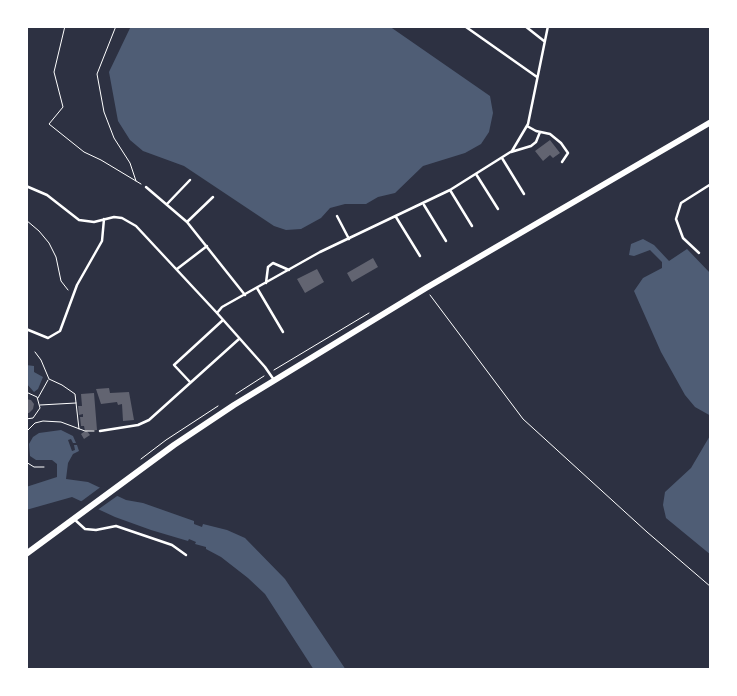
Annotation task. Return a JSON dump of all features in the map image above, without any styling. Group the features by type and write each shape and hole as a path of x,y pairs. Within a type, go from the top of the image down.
{"main road":[{"path":"26,554 201,427 274,380 426,288 711,122"}],"lane":[{"path":"461,26 467,27 537,77"},
{"path":"525,26 544,41"},
{"path":"509,153 527,126 548,26"},
{"path":"527,126 555,137 566,149 567,158 562,162"},
{"path":"217,313 222,307 289,270 349,239 424,205 509,153 531,146 536,142 540,132"},
{"path":"502,158 524,194"},
{"path":"476,174 498,209"},
{"path":"167,204 190,180"},
{"path":"699,253 683,238 676,218 681,203 711,184"},
{"path":"26,186 46,195 79,220 94,222 104,219 122,218 136,226 217,313 274,380"},
{"path":"146,187 188,222 245,295"},
{"path":"450,190 472,226"},
{"path":"188,222 213,197"},
{"path":"424,205 446,241"},
{"path":"337,216 349,239"},
{"path":"396,217 420,256"},
{"path":"26,329 44,338 56,334 63,324 73,294 102,241 104,219"},
{"path":"176,269 207,246"},
{"path":"266,283 268,267 273,263 289,270"},
{"path":"257,288 283,332"},
{"path":"190,382 174,365 223,320"},
{"path":"100,430 143,424 239,338"},
{"path":"74,518 85,529 96,530 116,526 172,545 186,555"}],"path":[{"path":"65,26 54,72 63,107 49,124 84,152 146,187"},
{"path":"116,26 98,74 104,112 114,138 130,163 136,182"},
{"path":"26,220 39,230 49,243 56,258 61,281 73,294"},
{"path":"426,288 458,335 524,419 647,532 711,587"},
{"path":"35,352 41,360 48,379 73,392 77,403 79,429"},
{"path":"38,399 48,379"},
{"path":"26,392 32,393 38,399 40,405 38,414 33,418 26,419"},
{"path":"40,405 77,403"},
{"path":"33,418 36,423"},
{"path":"27,431 36,423 61,422 85,431 100,430"},
{"path":"26,462 34,467 44,467"}],"water":[{"path":"131,26 389,26 490,96 493,113 489,132 481,144 465,153 423,166 395,193 378,197 366,204 345,204 330,208 321,218 301,229 286,230 274,226 184,166 143,151 130,140 118,121 109,72"},
{"path":"643,239 654,245 669,261 687,249 711,274 711,416 695,407 685,395 661,352 634,291 643,278 662,268 662,262 650,250 634,256 629,255 631,244"},
{"path":"26,365 34,366 34,372 43,377 38,389 34,392 26,383"},
{"path":"61,430 73,436 76,443 73,443 71,439 68,440 72,451 75,450 74,445 77,445 79,451 73,454 68,463 66,479 88,482 126,500 143,503 194,521 194,524 202,527 203,524 227,530 245,538 285,579 346,670 314,670 265,594 221,557 206,549 206,547 195,544 196,542 151,530 115,517 72,497 26,510 26,487 57,477 57,464 52,460 36,460 30,456 29,444 33,437 39,433"},
{"path":"711,434 711,555 666,518 663,505 665,492 691,468"}],"pier":[{"path":"102,486 120,494 96,511 79,503"}],"building":[{"path":"550,140 560,153 553,158 550,155 543,161 535,151"},
{"path":"373,258 378,267 352,282 347,273"},
{"path":"317,269 324,282 305,293 297,279"},
{"path":"109,388 110,393 129,392 134,420 123,421 122,404 118,405 117,402 101,404 96,389"},
{"path":"94,393 97,430 87,431 90,435 84,439 81,434 85,431 84,426 81,426 80,417 83,417 83,414 79,415 78,406 82,406 81,394"},
{"path":"26,399 31,400 34,404 33,409 29,413 26,413"}]}
